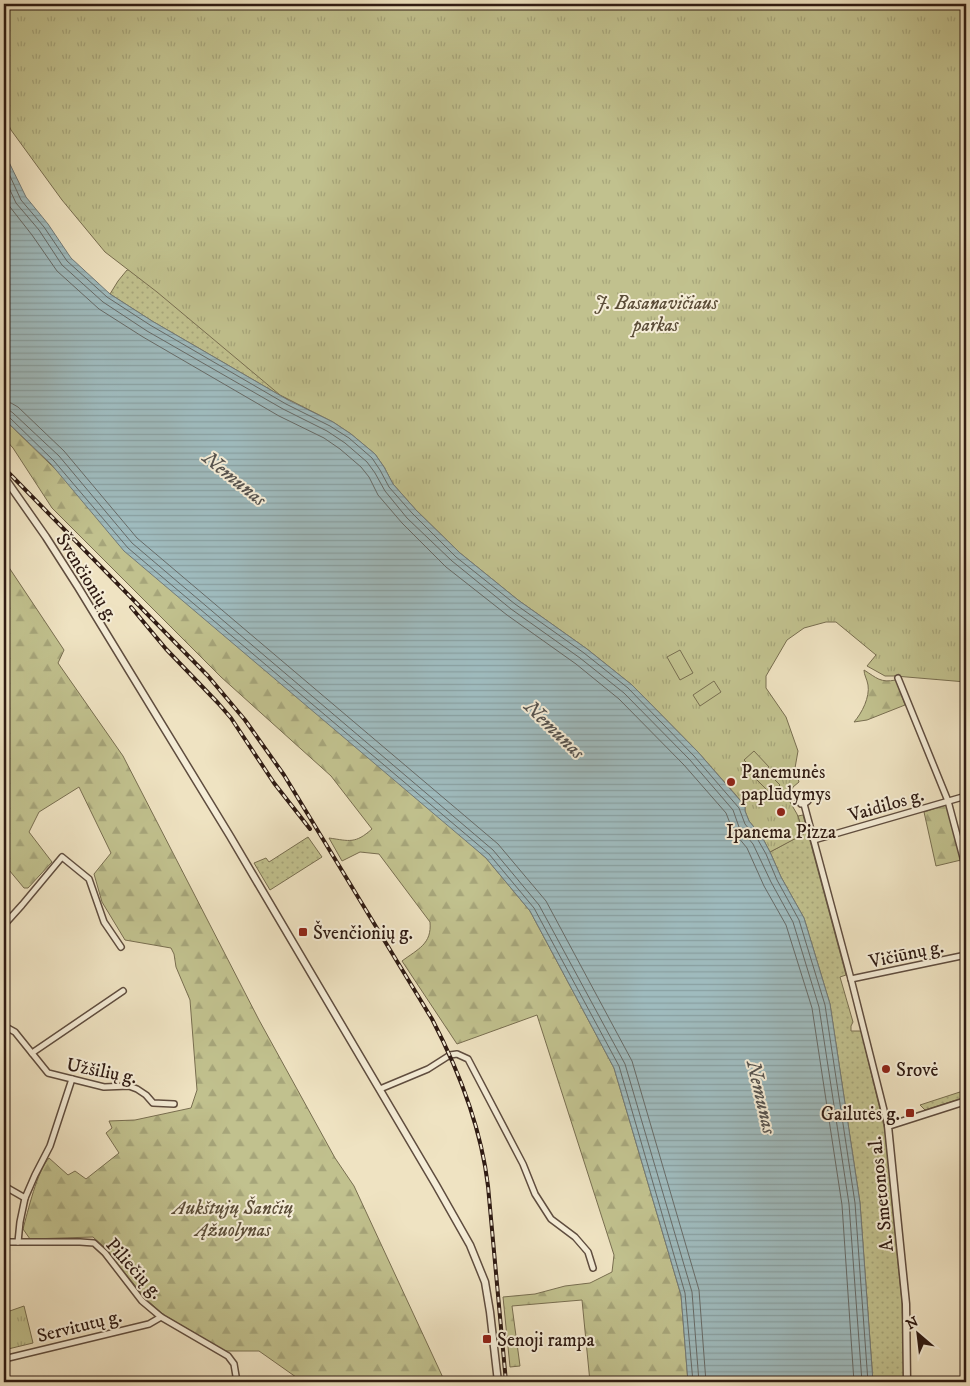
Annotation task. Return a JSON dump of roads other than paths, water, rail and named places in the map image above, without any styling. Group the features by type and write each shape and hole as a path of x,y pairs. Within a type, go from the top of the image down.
{"street":[{"name":"Švenčionių g.","path":"4,477 78,587 240,852 470,1245 484,1282 490,1312 498,1382"},
{"path":"898,678 948,802 966,870"},
{"name":"Vaidilos g.","path":"814,840 966,796"},
{"name":"A. Smetonos al.","path":"804,804 888,1126 906,1304 907,1382"},
{"path":"4,925 62,857 89,879 104,922 121,947"},
{"name":"Vičiūnų g.","path":"851,980 966,955"},
{"name":"Užšilių g.","path":"32,1053 123,991"},
{"name":"Užšilių g.","path":"4,1026 15,1032 48,1073 104,1087 129,1086 146,1095 153,1103 174,1104"},
{"path":"380,1089 428,1068 450,1055 457,1054 468,1059 523,1164 535,1194 552,1218 575,1237 588,1252 593,1268"},
{"path":"18,1242 25,1198 50,1146 72,1079"},
{"path":"888,1126 966,1101"},
{"path":"4,1186 25,1198"},
{"name":"Piliečių g.","path":"4,1242 94,1243 105,1253 142,1301 161,1317 228,1356 234,1364 237,1382"},
{"name":"Servitutų g.","path":"4,1359 149,1324 161,1317"}],"water":[{"name":"Nemunas","path":"4,152 26,197 48,224 71,258 110,294 152,321 288,400 333,422 351,434 375,454 393,484 416,510 460,553 518,600 587,649 632,685 698,752 745,806 749,821 762,837 781,877 804,918 830,1004 860,1203 873,1382 688,1382 681,1295 614,1068 530,911 486,858 124,551 51,464 4,419"}],"railway":[{"path":"4,468 208,676 245,720 284,775 432,1019 468,1100 485,1164 506,1382"},
{"path":"131,607 166,649 231,718 274,783 310,829"}],"place":[{"name":"Panemunės paplūdymys","path":"731,782"},
{"name":"Ipanema Pizza","path":"781,812"},
{"name":"Švenčionių g.","path":"303,932"},
{"name":"Srovė","path":"886,1069"},
{"name":"Gailutės g.","path":"910,1113"},
{"name":"Senoji rampa","path":"487,1339"}],"park label":[{"name":"J. Basanavičiaus parkas","path":"656,313"},
{"name":"Aukštųjų Šančių Ąžuolynas","path":"233,1218"}]}
